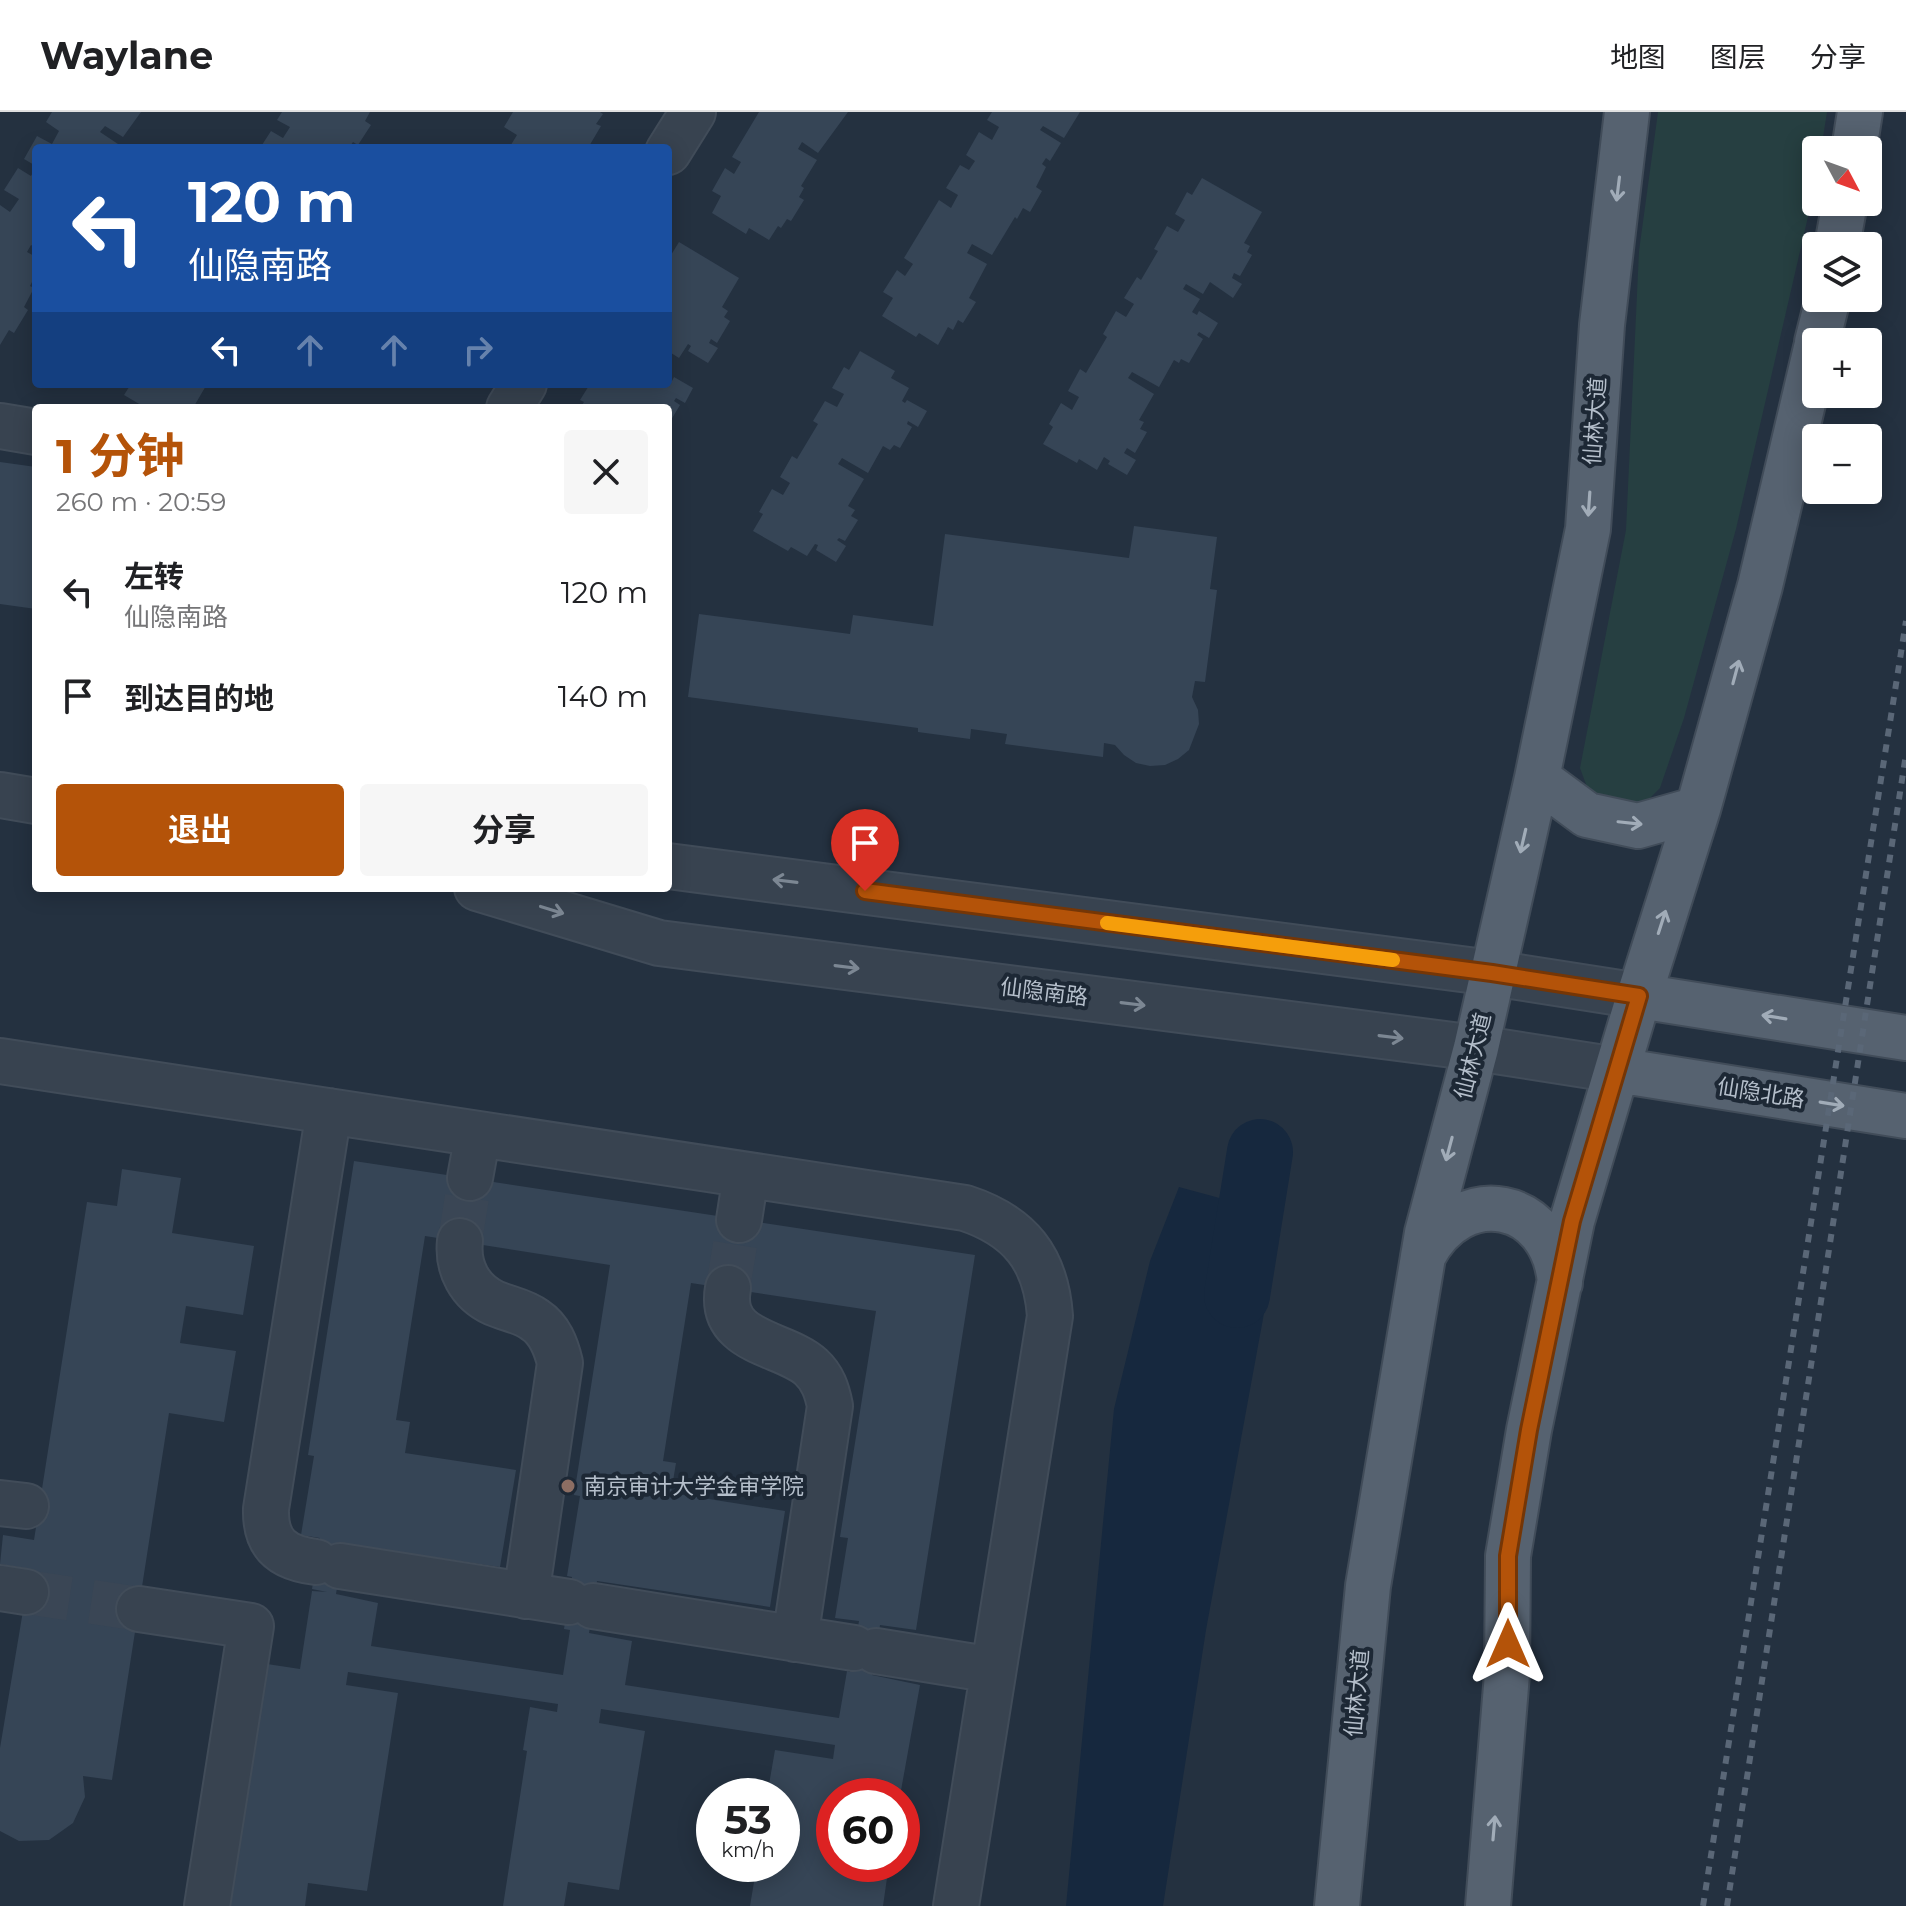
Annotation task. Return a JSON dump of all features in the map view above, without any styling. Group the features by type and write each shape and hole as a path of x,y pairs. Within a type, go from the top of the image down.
{"main road":[{"name":"仙林大道","path":"1337,1906 1368,1586 1427,1233 1476,1048 1537,778 1588,529 1602,325 1627,112"},
{"path":"1856,136 1860,112"},
{"path":"1488,1906 1507,1674 1508,1556 1529,1430 1572,1221 1698,809 1760,586 1802,408"},
{"path":"1537,778 1587,815 1638,826 1698,809"},
{"path":"1639,996 1906,1038"},
{"name":"仙隐北路","path":"1617,1070 1906,1116"},
{"path":"1423,1256 1442,1227 1457,1217 1491,1208 1527,1219 1541,1231 1552,1247 1560,1283"}],"street":[{"path":"672,146 693,112"},
{"path":"0,426 32,431"},
{"path":"0,795 32,800"},
{"path":"672,867 1492,973 1639,996"},
{"name":"仙隐南路","path":"490,892 659,943 1476,1048 1617,1070"},
{"path":"0,1061 965,1208 1000,1222 1027,1247 1037,1262 1050,1316 956,1906"},
{"path":"329,1111 265,1522 269,1534 284,1553 328,1564 993,1670"},
{"path":"470,1178 478,1134"},
{"path":"739,1220 746,1175"},
{"path":"460,1241 458,1255 469,1283 480,1294 524,1313 544,1327 552,1337 560,1363 526,1596"},
{"path":"728,1288 729,1308 741,1329 763,1345 799,1358 811,1367 821,1378 830,1406 795,1639"},
{"path":"139,1609 251,1626 207,1906"}],"green space":[{"path":"1658,112 1827,112 1823,136 1802,136 1802,216 1808,216 1802,232 1736,529 1684,718 1660,788 1644,804 1601,802 1587,787 1580,768 1626,530 1639,251"}],"water":[{"path":"1179,1187 1282,1215 1206,1630 1163,1906 1066,1906 1114,1409 1150,1261"}],"building":[{"path":"52,112 141,112 123,137 105,126 100,132 118,144 52,144 59,131 46,122"},
{"path":"282,112 370,112 365,121 371,125 359,144 263,144 271,131 283,138 290,127 277,120"},
{"path":"513,112 603,114 596,124 601,126 590,144 511,144 517,135 504,127"},
{"path":"759,112 848,112 818,153 802,142 798,149 817,160 801,186 804,188 799,197 804,200 791,221 787,219 781,228 778,226 769,240 749,228 746,234 712,213 721,196 712,191 725,168 734,174 741,162 732,157"},
{"path":"992,112 1080,112 1064,138 1043,126 1040,130 1061,143 1050,161 1046,158 1042,164 1046,167 1036,187 1042,191 1030,212 1023,208 1017,219 1015,217 992,255 972,244 967,253 987,264 969,298 976,302 963,323 958,320 953,330 948,327 938,345 919,333 916,337 882,316 893,298 883,292 897,270 905,276 913,264 904,258 939,200 951,208 958,195 946,188 960,165 969,170 975,161 966,155 979,132 992,140 999,127 987,120"},
{"path":"37,136 52,144 32,144"},
{"path":"32,145 32,164 24,159"},
{"path":"18,168 31,176 32,246 27,252 32,255 32,292 24,307 28,310 14,333 9,330 0,345 0,205 10,212 19,199 4,190"},
{"path":"1202,178 1262,212 1244,243 1250,246 1247,252 1252,255 1240,276 1234,273 1232,278 1242,284 1233,298 1210,282 1203,294 1186,284 1183,289 1200,299 1192,312 1197,315 1199,311 1218,323 1209,338 1199,332 1197,335 1203,339 1189,363 1174,360 1159,387 1132,372 1128,378 1154,394 1139,420 1144,422 1140,429 1147,432 1135,453 1127,448 1124,453 1136,460 1127,475 1108,464 1110,461 1104,457 1097,470 1079,459 1077,463 1043,444 1053,427 1049,424 1061,403 1072,410 1079,397 1068,391 1080,369 1086,373 1107,337 1103,334 1116,311 1126,317 1134,304 1124,298 1137,277 1141,280 1158,251 1154,249 1167,226 1178,232 1185,220 1175,214 1187,192 1192,195"},
{"path":"679,242 739,278 722,307 728,311 724,317 730,321 717,343 711,339 709,343 718,348 708,363 688,351 691,346 688,344 679,358 672,354 672,253"},
{"path":"860,351 895,371 891,378 909,388 902,401 905,403 907,400 927,411 918,427 908,421 907,424 912,427 900,448 894,445 890,450 883,446 868,473 842,458 838,464 864,479 848,506 855,510 851,516 858,520 845,541 837,540 846,546 836,562 816,550 818,545 815,544 807,556 791,547 788,551 753,531 763,514 759,512 772,489 783,495 790,483 780,477 792,456 797,459 818,424 813,421 825,401 837,407 844,394 832,388 844,367 849,370"},
{"path":"674,377 693,388 685,403 676,398 674,401 680,405 672,418 672,404 583,404 580,400 588,388 672,388"},
{"path":"128,388 205,388 195,404 139,404 124,395"},
{"path":"0,462 32,466 32,608 0,604"},
{"path":"1134,526 1217,537 1210,589 1217,590 1205,682 1195,681 1192,697 1198,710 1199,724 1189,750 1165,765 1136,763 1115,745 1104,743 1103,757 1005,744 1007,734 971,729 970,739 918,732 918,728 688,697 699,614 850,634 853,615 933,626 945,534 1129,558"},
{"path":"354,1161 975,1255 916,1630 880,1625 872,1675 920,1685 903,1778 816,1778 816,1882 886,1882 883,1906 750,1906 754,1882 800,1882 800,1778 770,1778 775,1750 833,1759 835,1745 601,1709 599,1723 645,1731 619,1890 568,1882 564,1906 503,1906 527,1751 523,1750 530,1707 557,1712 558,1704 348,1672 346,1685 398,1693 367,1891 308,1883 305,1906 230,1906 267,1664 300,1669 312,1591 327,1592 312,1589 320,1538 301,1535 314,1456 308,1455","holes":["425,1236 610,1265 574,1495 580,1496 567,1576 572,1577 564,1629 570,1630 563,1675 371,1646 378,1603 336,1594 344,1544 500,1567 516,1470 405,1453 410,1422 396,1420","691,1283 876,1311 840,1537 848,1538 835,1618 859,1621 839,1718 625,1685 632,1641 589,1633 597,1581 770,1607 785,1511 671,1493 676,1463 663,1461"]},
{"path":"122,1169 181,1178 172,1233 254,1246 243,1315 186,1306 180,1343 236,1351 224,1422 169,1413 112,1780 83,1776 85,1797 73,1823 49,1840 19,1841 0,1831 0,1748 30,1569 0,1564 3,1535 34,1540 87,1202 117,1206"}],"waterway":[{"path":"1237,1295 1260,1152"}],"tunnel":[{"path":"460,1241 470,1178"},
{"path":"728,1288 739,1220"},
{"path":"26,1592 139,1609"}],"railway":[{"path":"1703,1906 1906,621"},
{"path":"1727,1906 1906,754"}],"slow traffic":[{"path":"1107,923 1393,960"}],"place":[{"name":"南京审计大学金审学院","path":"568,1486"}],"route":[{"path":"865,891 1492,973 1639,996 1572,1221 1529,1430 1508,1556 1508,1644"}]}
